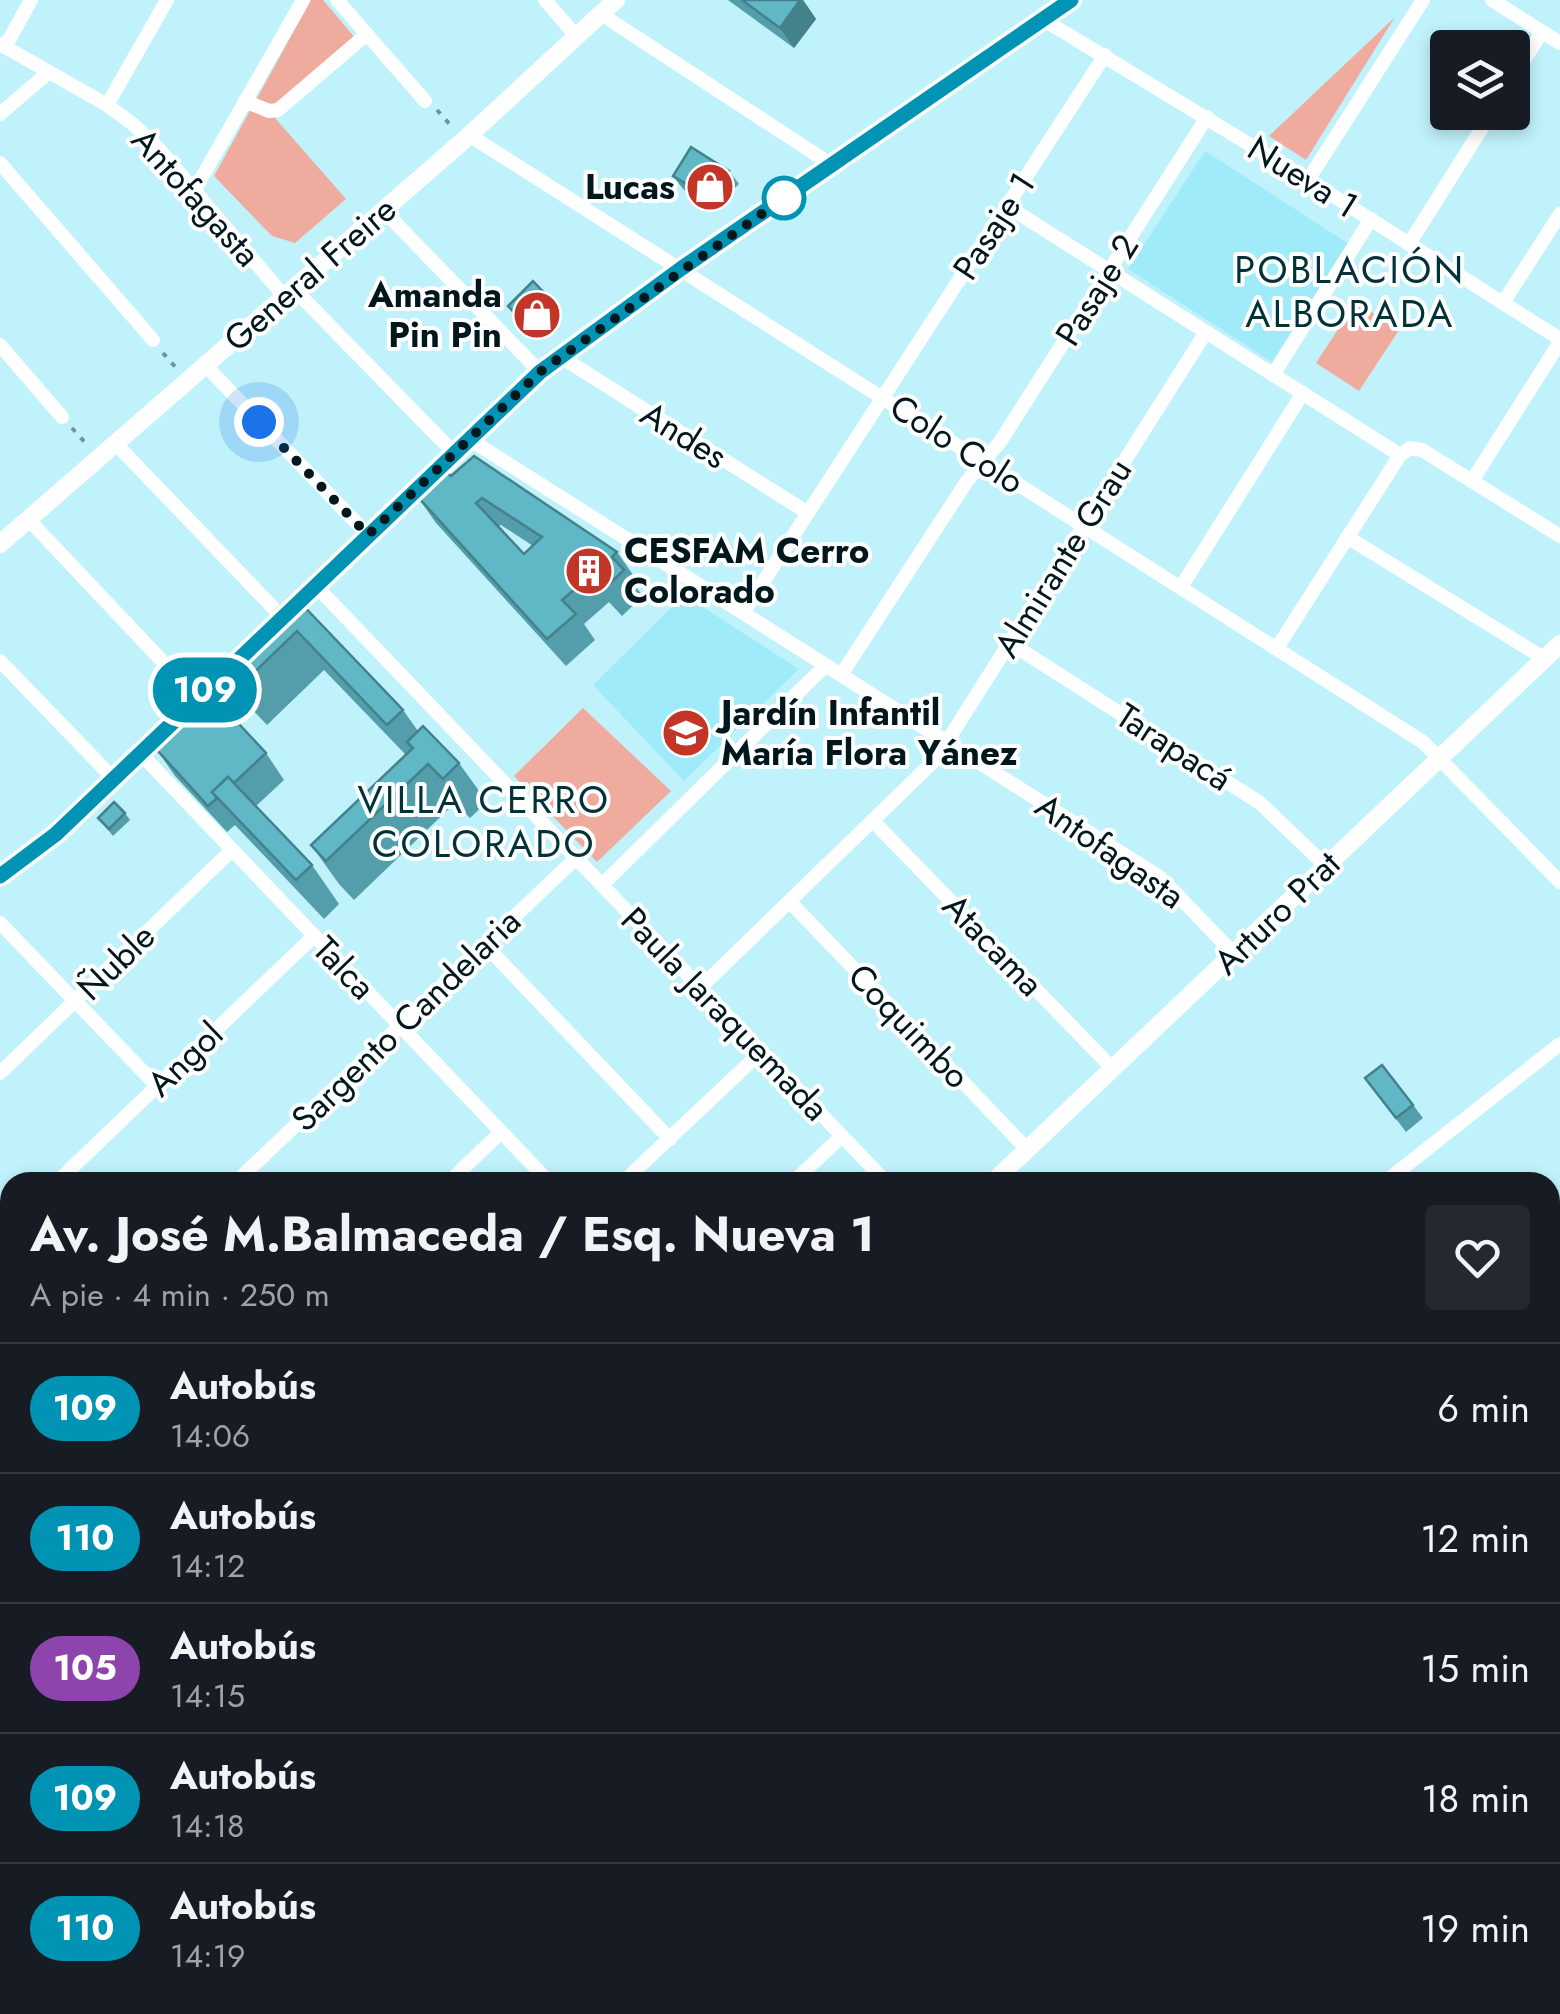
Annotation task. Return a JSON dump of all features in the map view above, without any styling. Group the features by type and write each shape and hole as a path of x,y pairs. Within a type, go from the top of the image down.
{"main road":[{"path":"0,876 46,842 540,372 682,268 1071,0"}],"street":[{"path":"2,45 32,0"},
{"path":"107,105 167,0"},
{"path":"194,191 303,0"},
{"path":"337,0 425,101"},
{"path":"544,0 577,36"},
{"name":"General Freire","path":"0,544 467,137 616,0"},
{"path":"1308,180 1423,0"},
{"path":"1492,0 1560,43"},
{"path":"601,14 832,165"},
{"name":"Nueva 1","path":"1044,20 1308,180 1560,340"},
{"path":"1530,51 1542,32"},
{"path":"246,101 269,111 278,110 367,34"},
{"name":"Antofagasta","path":"2,45 107,105 158,148 289,292 461,446 743,612 1161,878 1234,954"},
{"name":"Pasaje 1","path":"743,612 1105,55"},
{"path":"0,114 49,72"},
{"name":"Pasaje 2","path":"840,674 966,481 1000,442 1207,118"},
{"path":"1410,244 1481,130"},
{"name":"Colo Colo","path":"467,137 682,268 1423,742 1560,882"},
{"path":"0,163 153,340"},
{"path":"1008,206 1400,454"},
{"path":"383,210 540,372"},
{"path":"1504,304 1560,214"},
{"path":"1273,375 1371,220"},
{"name":"Almirante Grau","path":"700,988 924,772 947,742 1206,332"},
{"path":"1472,481 1560,340"},
{"path":"0,345 62,417"},
{"name":"Andes","path":"562,357 808,513"},
{"path":"205,365 368,535"},
{"path":"1181,587 1303,393"},
{"path":"115,443 267,630"},
{"path":"1277,648 1400,454 1416,448 1560,536"},
{"path":"28,519 197,698"},
{"path":"1347,537 1545,659"},
{"name":"Paula Jaraquemada","path":"314,585 876,1172"},
{"name":"Tarapacá","path":"1010,642 1260,803 1326,866"},
{"name":"Arturo Prat","path":"1005,1172 1560,644"},
{"path":"0,661 114,778"},
{"path":"602,886 826,665"},
{"name":"Talca","path":"140,753 539,1172"},
{"name":"Atacama","path":"874,822 1113,1069"},
{"name":"Ñuble","path":"0,1073 232,850"},
{"name":"Sargento Candelaria","path":"247,1172 576,858"},
{"name":"Coquimbo","path":"790,902 1028,1150"},
{"path":"0,923 157,1086"},
{"name":"Angol","path":"67,1172 314,936"},
{"path":"484,945 670,1139"},
{"path":"1398,1172 1560,1044"},
{"path":"635,1172 762,1052"},
{"path":"460,1172 501,1132"},
{"path":"804,1172 842,1136"}],"path":[{"path":"425,101 467,137"},
{"path":"153,340 186,380"},
{"path":"62,417 98,458"}],"shaded area":[{"path":"311,0 323,0 362,46 275,118 346,199 295,243 272,236 214,176"},
{"path":"1395,17 1306,160 1269,136"},
{"path":"1205,151 1349,244 1272,362 1128,269"},
{"path":"1356,302 1399,330 1359,391 1316,363"},
{"name":"Jardín Infantil María Flora Yánez","path":"684,595 799,669 684,781 593,685"},
{"path":"583,708 671,791 597,862 514,776"}],"building":[{"path":"742,0 800,0 780,28"},
{"path":"691,147 729,171 705,195 673,176"},
{"path":"533,281 548,297 523,322 508,306"},
{"name":"CESFAM Cerro Colorado","path":"474,456 617,552 612,557 624,570 604,589 591,575 562,600 576,614 547,639 417,496 444,470 451,476","holes":["482,498 542,537 524,554 476,503"]},
{"path":"296,598 403,710 387,725 297,631 240,686 223,669"},
{"path":"214,697 266,753 234,783 228,777 212,792 217,798 208,806 157,750"},
{"path":"423,726 459,763 443,779 428,764 326,861 311,845 413,748 407,742"},
{"path":"228,777 312,865 296,880 212,792"},
{"path":"114,802 125,813 109,829 98,818"},
{"path":"1382,1065 1413,1105 1396,1118 1365,1078"}],"bus line":[{"name":"109","path":"0,876 56,834 540,372 682,268 1071,0"}],"place":[{"name":"Lucas","path":"710,187"},
{"name":"Amanda Pin Pin","path":"537,315"},
{"name":"CESFAM Cerro Colorado","path":"589,571"},
{"name":"Jardín Infantil María Flora Yánez","path":"686,733"}],"district":[{"name":"POBLACIÓN ALBORADA","path":"1350,292"},
{"name":"VILLA CERRO COLORADO","path":"484,822"}],"route":[{"path":"259,422 368,535 540,372 784,198"}]}
